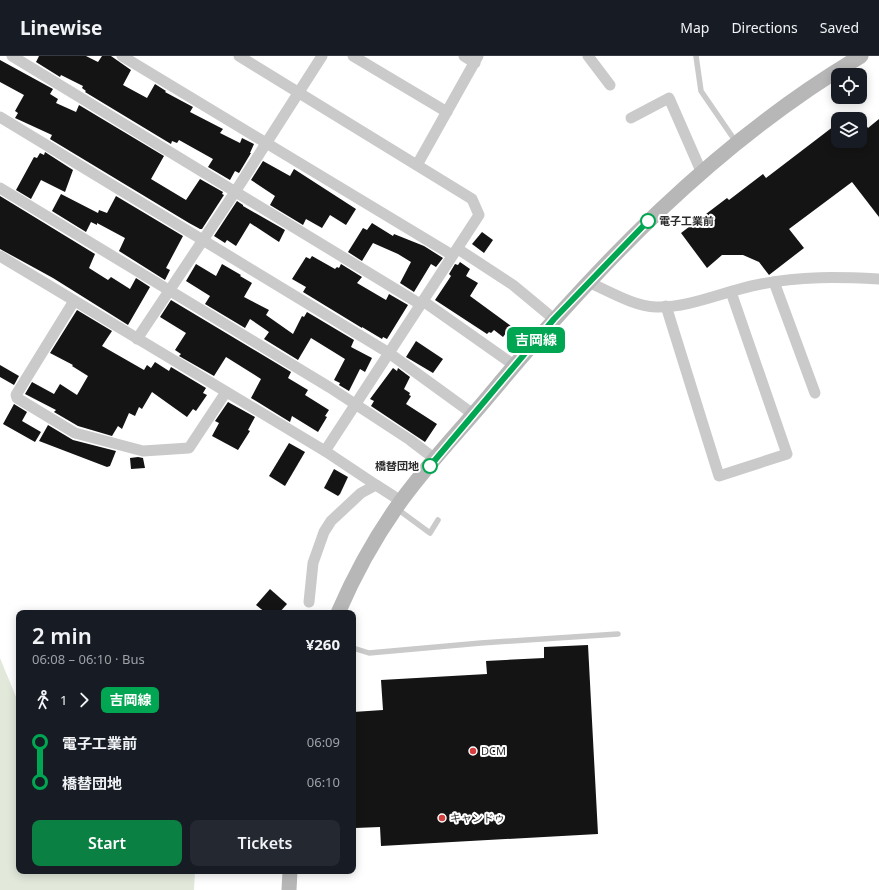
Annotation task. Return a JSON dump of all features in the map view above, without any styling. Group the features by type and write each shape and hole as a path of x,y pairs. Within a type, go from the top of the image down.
{"street":[{"path":"12,56 421,303 514,365"},
{"path":"122,56 265,143 512,285 554,319"},
{"path":"239,56 472,199 479,215 324,451"},
{"path":"137,339 235,192 322,56"},
{"path":"353,56 447,112"},
{"path":"417,165 477,59 464,56"},
{"path":"588,56 610,85"},
{"path":"339,610 371,546 399,505 435,459 514,365 588,282 701,171 736,143 837,70 861,56"},
{"path":"631,118 669,98 701,171"},
{"path":"0,117 388,354 473,414"},
{"path":"0,188 355,404 410,440 435,459"},
{"path":"0,256 324,451 376,485 399,505"},
{"path":"588,282 635,302 655,307 674,306 800,277 879,279"},
{"path":"774,282 815,394"},
{"path":"666,306 719,476 787,454 730,292"},
{"path":"74,301 16,394 17,398 75,433 143,451 190,448 226,392"},
{"path":"309,602 313,563 324,532 331,521 361,493 376,485"},
{"path":"289,890 290,874"}],"lane":[{"path":"696,56 700,91 736,143"},
{"path":"399,505 430,533 438,520"},
{"path":"356,649 369,653 481,643 618,634"}],"shaded area":[{"path":"0,658 16,697 16,874 195,874 194,890 0,890"}],"building":[{"path":"39,56 86,56 98,62 102,56 111,56 131,70 123,85 147,98 155,84 166,91 165,92 193,107 190,112 223,129 220,133 240,143 242,138 254,144 251,153 239,173 235,171 230,180 208,167 213,159 179,140 177,143 172,141 171,144 85,92 86,91 82,88 83,86 61,75 60,77 36,62"},
{"path":"0,60 53,89 50,94 58,99 56,103 76,112 79,105 164,156 151,179 186,200 200,179 223,192 222,194 224,195 202,229 189,223 50,139 52,135 15,118 18,113 15,111 24,95 0,82"},
{"path":"879,119 879,217 852,182 789,229 804,248 769,275 759,262 743,255 722,255 707,268 681,233 727,198 729,200 763,174 766,178 831,128 831,148 867,148 867,127 868,128"},
{"path":"45,152 73,170 65,192 41,180 31,199 16,190 34,157 37,158 40,153 44,155"},
{"path":"263,161 290,176 294,169 356,209 346,225 330,215 322,228 306,219 303,225 270,205 275,196 251,180"},
{"path":"61,194 98,213 99,210 107,213 116,196 183,236 166,268 170,270 165,280 119,251 125,238 97,223 97,225 91,222 86,232 52,211"},
{"path":"0,196 95,254 89,268 108,280 111,277 130,289 136,278 150,287 128,325 53,278 0,249"},
{"path":"237,201 285,230 279,242 250,223 236,246 227,240 225,243 214,236"},
{"path":"372,223 393,236 394,234 424,246 443,258 436,267 431,264 414,292 400,283 411,262 398,254 373,243 362,261 348,252 363,228 367,230"},
{"path":"482,232 493,240 484,253 472,244"},
{"path":"312,256 335,269 337,267 339,268 341,264 362,277 357,283 386,300 389,294 408,305 387,339 383,337 382,339 362,328 303,292 306,287 292,279 306,257 310,259"},
{"path":"460,262 470,269 466,276 478,283 470,296 511,326 503,337 494,330 487,334 435,300 451,276 449,274 455,264 458,265"},
{"path":"196,264 216,276 222,264 241,275 240,276 252,283 244,297 269,310 266,315 293,334 302,316 304,317 307,312 354,340 351,347 372,358 365,372 360,369 349,391 334,380 345,359 311,338 298,360 264,339 269,332 250,319 245,328 205,304 210,296 186,281"},
{"path":"171,300 291,372 288,378 308,390 305,395 329,410 325,416 327,417 318,432 292,416 290,422 251,398 261,379 226,357 214,376 179,356 181,354 175,350 186,333 160,317"},
{"path":"77,310 112,331 102,346 144,370 147,365 151,368 155,362 169,371 171,367 206,388 203,393 207,395 196,411 193,409 187,417 152,392 142,409 139,407 135,416 129,413 122,429 118,426 112,436 78,426 54,412 56,410 25,394 32,382 54,394 60,384 77,395 88,376 72,366 73,365 50,353"},
{"path":"416,341 443,359 433,373 406,357"},
{"path":"0,365 19,376 14,385 0,377"},
{"path":"393,368 397,371 398,368 410,377 404,389 410,393 409,395 411,396 406,404 437,424 425,442 371,406 374,401 370,399"},
{"path":"228,402 255,417 248,430 250,431 238,450 212,436 219,423 215,421"},
{"path":"14,404 27,412 22,421 41,432 35,442 3,424"},
{"path":"48,425 73,440 116,451 110,466 107,467 39,441"},
{"path":"289,443 305,452 285,486 269,476"},
{"path":"130,458 143,458 145,468 131,469"},
{"path":"334,469 348,477 338,496 324,488"},
{"path":"270,589 287,604 282,610 262,610 256,605"},
{"name":"DCM","path":"588,645 598,834 381,846 380,827 356,828 356,712 383,710 381,680 487,674 486,661 544,658 544,647"}],"bus line":[{"name":"吉岡線","path":"430,466 554,319 648,221"}],"place":[{"name":"電子工業前","path":"648,221"},
{"name":"橋替団地","path":"430,466"},
{"name":"DCM","path":"473,751"},
{"name":"キャンドゥ","path":"442,818"}]}
